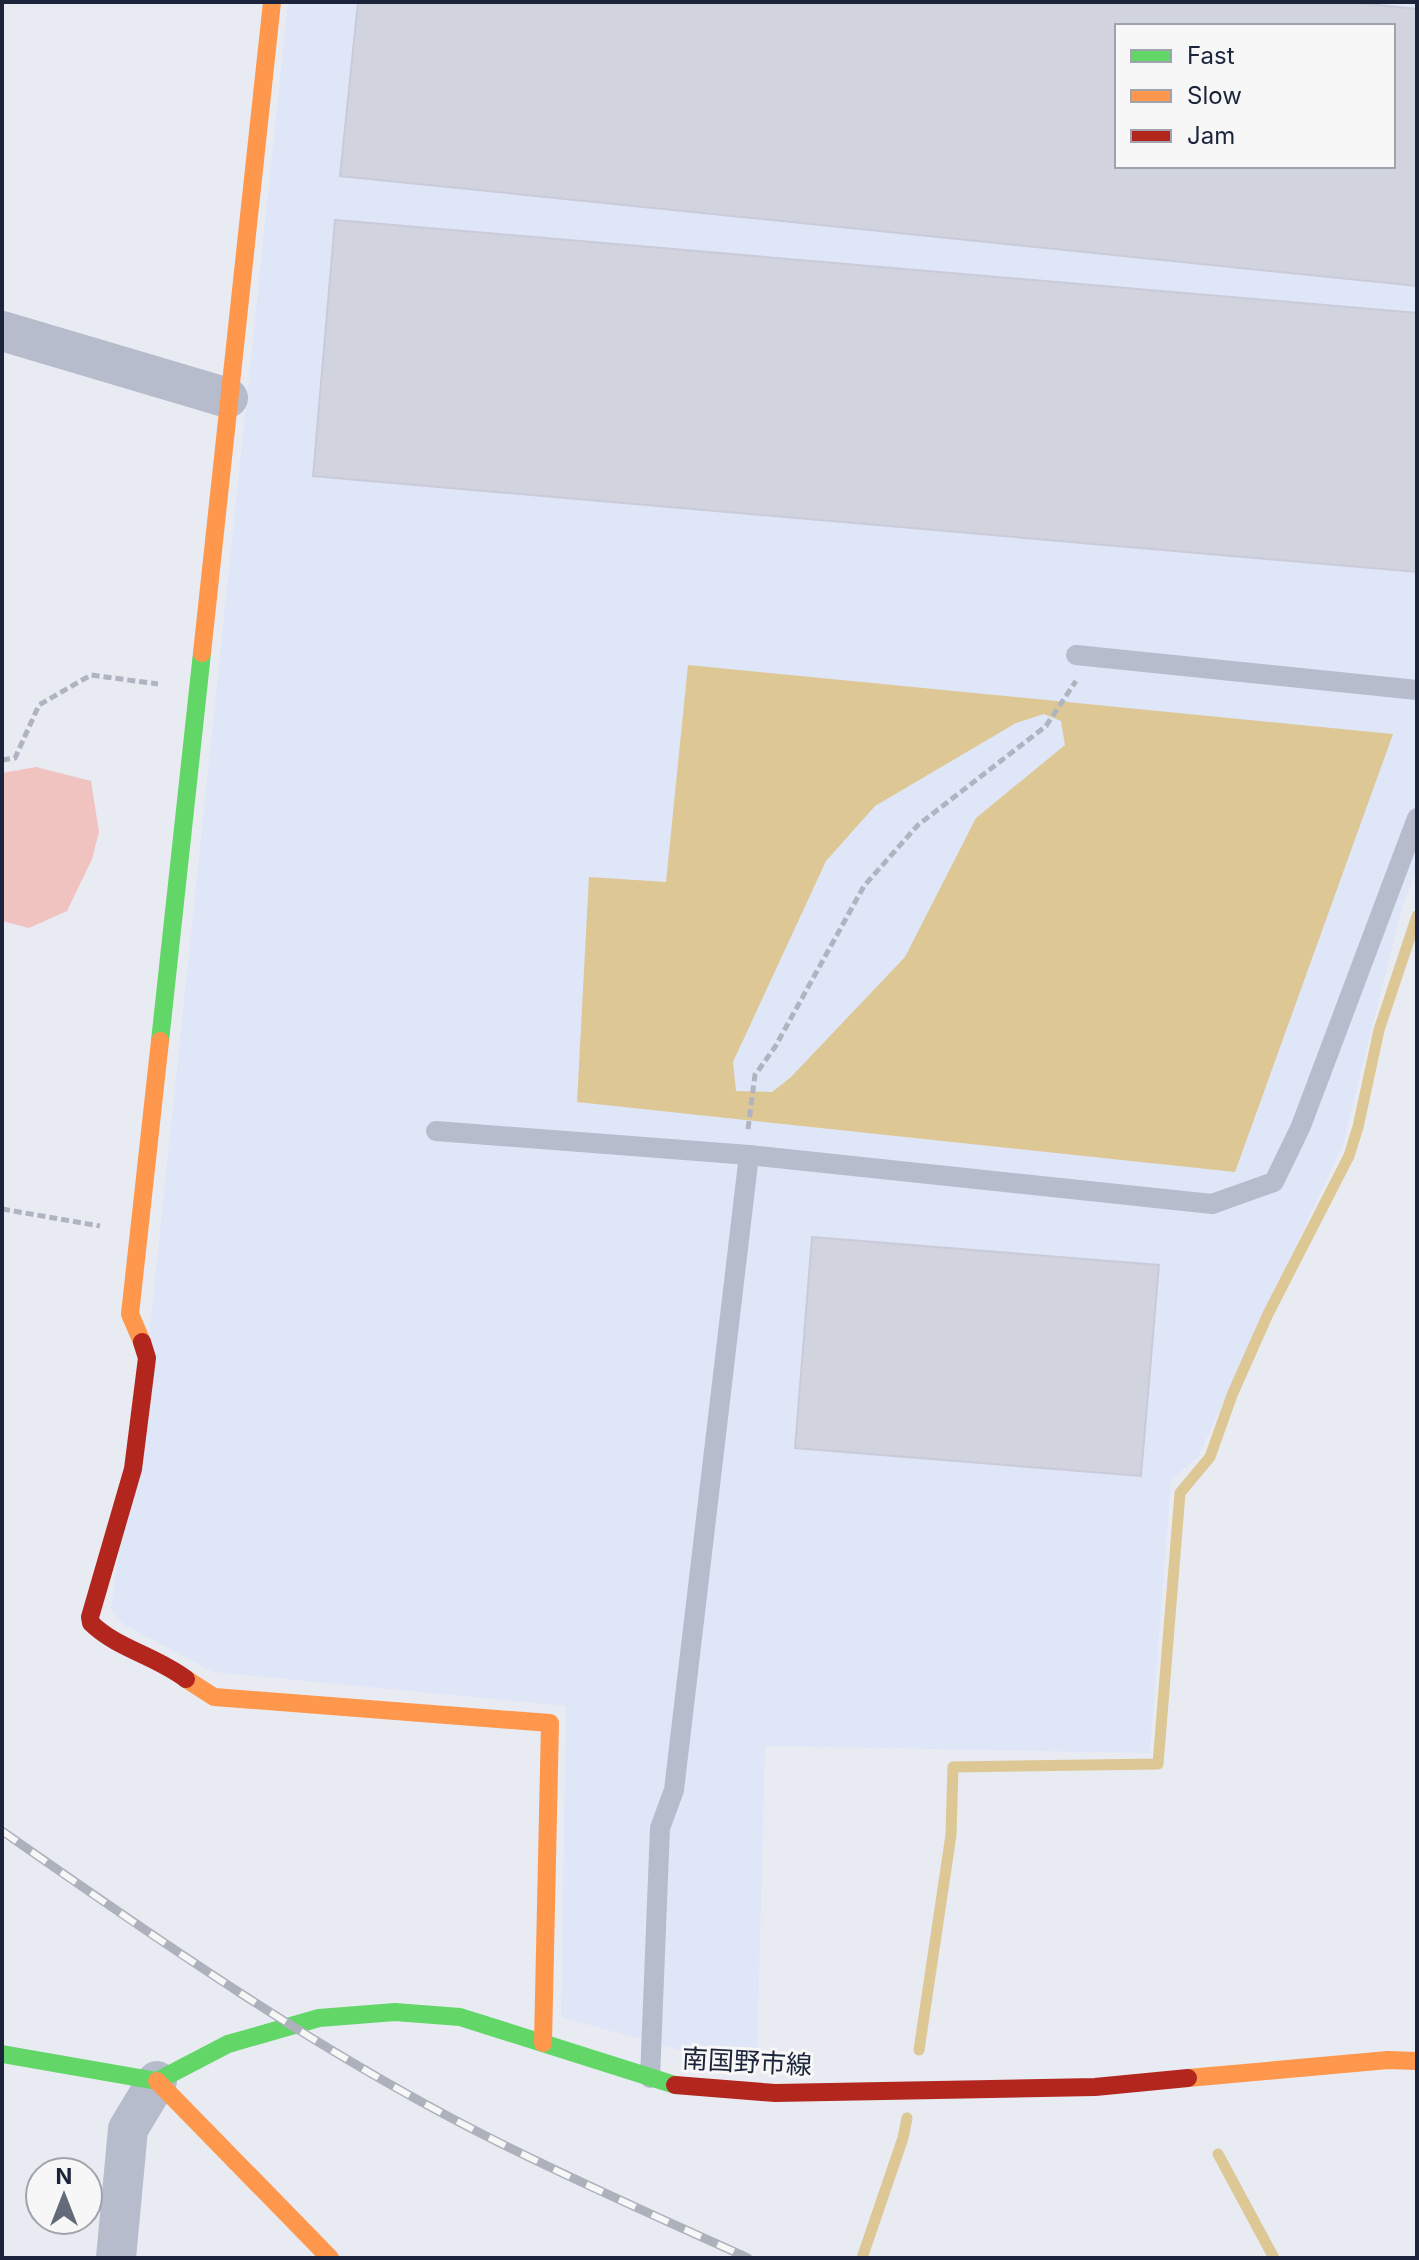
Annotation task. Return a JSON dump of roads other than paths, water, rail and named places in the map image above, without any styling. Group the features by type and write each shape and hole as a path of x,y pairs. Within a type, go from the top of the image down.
{"street":[{"path":"272,2 130,1314 147,1358 138,1444 91,1623 103,1633 164,1663 199,1690 214,1697 550,1723 543,2043"},
{"path":"2,331 228,398"},
{"name":"南国野市線","path":"157,2081 228,2044 319,2018 395,2012 460,2017 680,2087 775,2093 1095,2087 1388,2060 1417,2061"},
{"path":"2,2054 157,2081 330,2258"},
{"path":"116,2258 128,2129 157,2081"}],"lane":[{"path":"1084,656 1417,690"},
{"path":"436,1131 747,1155 1212,1204 1274,1182 1301,1126 1417,818"},
{"path":"650,2078 660,1828 674,1790 747,1155"}],"waterway":[{"path":"919,2050 951,1835 953,1767 1158,1764 1180,1493 1210,1457 1232,1395 1268,1314 1349,1156 1379,1030 1417,916"},
{"path":"862,2258 907,2118"},
{"path":"1218,2154 1274,2258"}],"railway":[{"path":"2,1831 238,1992 360,2067 517,2151 748,2258"}]}
